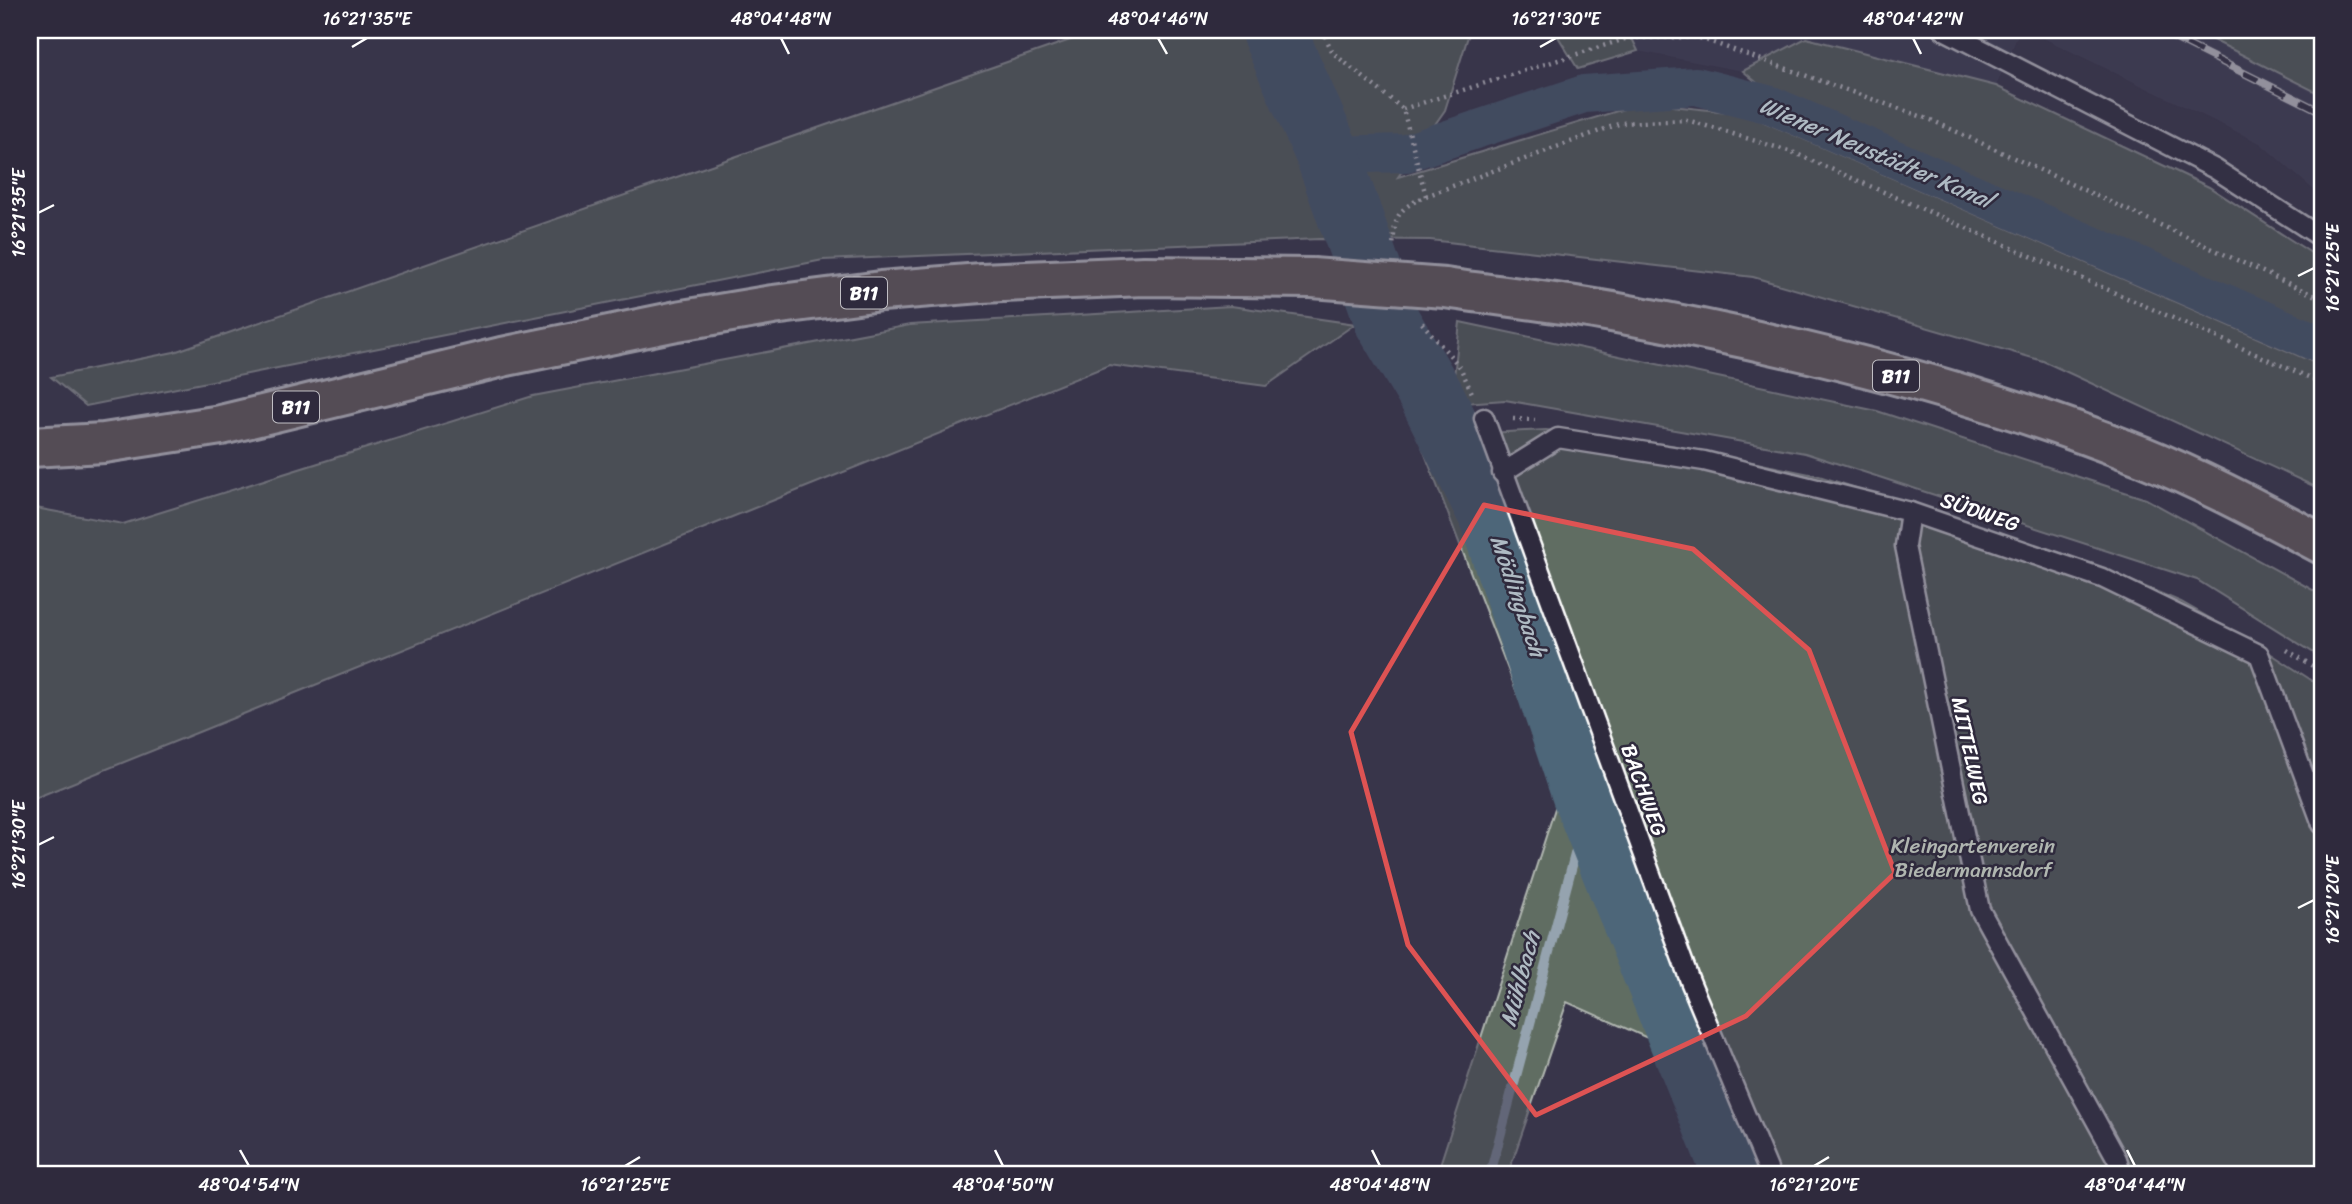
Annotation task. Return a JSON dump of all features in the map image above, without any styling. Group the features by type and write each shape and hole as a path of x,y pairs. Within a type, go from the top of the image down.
{"main road":[{"name":"B11","path":"30,447 67,447 196,430 502,357 773,305 881,291 1008,282 1144,276 1312,278 1445,288 1612,312 1815,354 1978,398 2142,457 2234,498 2322,544"}],"lane":[{"path":"1944,30 2215,169 2322,238"},
{"name":"BACHWEG","path":"1484,418 1690,981 1770,1174"},
{"name":"SÜDWEG","path":"1502,472 1558,438 1704,461 1910,512 2102,578 2259,654 2322,824"},
{"name":"MITTELWEG","path":"1910,512 1905,546 1980,910 2117,1159 2122,1174"}],"path":[{"path":"1322,30 1333,53 1404,109 1426,196"},
{"path":"1697,37 1704,30"},
{"path":"1404,109 1628,38 1697,37 1931,120 2322,299"},
{"path":"1405,206 1621,123 1687,120 1792,152 2322,383"}],"highlighted area":[{"path":"1484,505 1693,549 1809,650 1895,873 1746,1016 1536,1115 1408,945 1351,732"}],"shaded area":[{"path":"1628,30 2020,30 1996,86 1807,38 1743,71 1638,51"},
{"path":"2027,30 2193,30 2322,95 2322,197 2260,143"}],"green space":[{"path":"1099,30 1470,30 1445,110 1398,177 1644,103 1746,114 2322,366 2322,490 2043,361 1753,277 1430,240 1319,239 823,260 86,406 51,377 174,352"},
{"path":"1554,30 1628,30 1638,51 1578,69"},
{"path":"2193,30 2322,30 2322,95"},
{"path":"1806,38 1996,86 2209,187 2322,260 2322,330 1768,92 1743,71"},
{"path":"1231,306 1355,324 1266,386 1109,365 30,800 30,507 123,524 533,396 910,325"},
{"path":"1460,322 1877,411 2146,499 2322,595 2322,658 2197,580 1805,453 1505,400 1451,404"},
{"name":"Kleingartenverein Biedermannsdorf","path":"1413,423 1469,439 1488,433 1546,430 1671,445 1819,476 2091,564 2181,602 2259,646 2322,687 2322,1174 1711,1174 1661,1044 1567,1002 1508,1174 1437,1174 1558,799"}],"waterway":[{"name":"Mödlingbach","path":"1273,30 1328,155 1387,321 1432,397 1490,513 1584,794 1735,1174"},
{"name":"Wiener Neustädter Kanal","path":"1328,155 1406,153 1584,94 1696,86 1771,105 2322,345"},
{"name":"Mühlbach","path":"1490,1174 1578,843 1584,794"}],"railway":[{"path":"2158,30 2322,112"}]}
